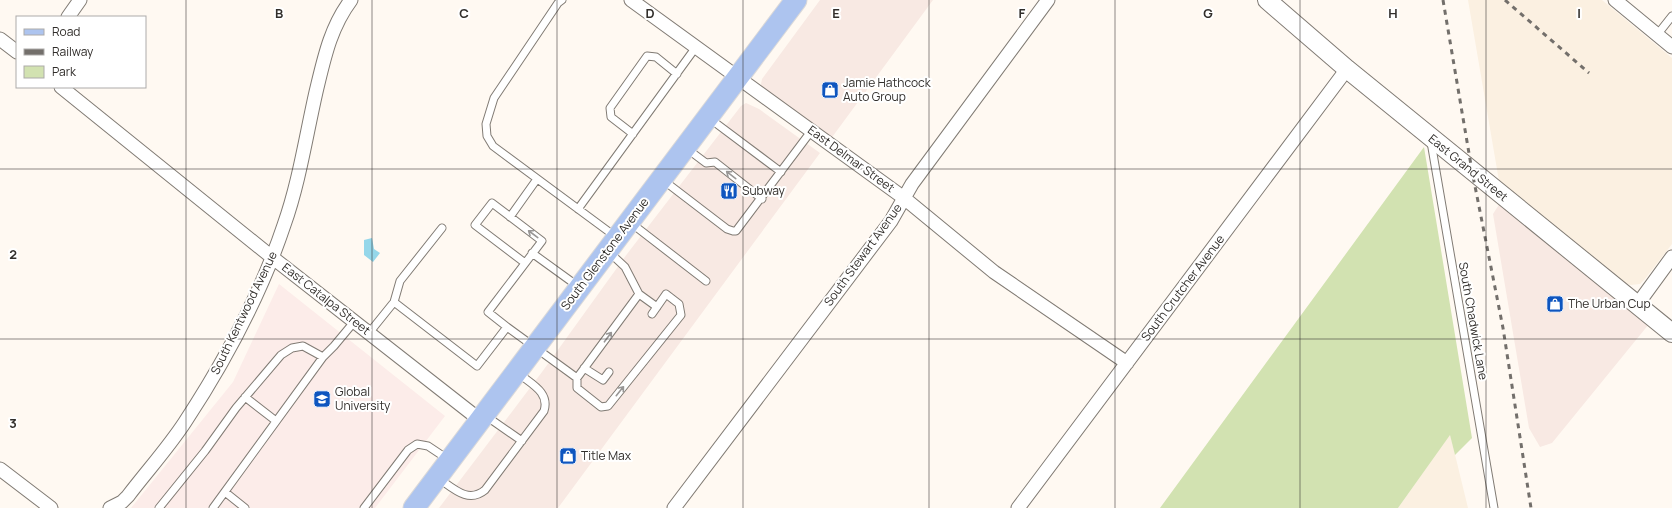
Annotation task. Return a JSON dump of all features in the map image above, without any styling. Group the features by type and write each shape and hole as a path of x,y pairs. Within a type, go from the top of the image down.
{"main road":[{"name":"South Glenstone Avenue","path":"414,508 796,0"},
{"name":"East Grand Street","path":"1267,0 1347,69 1672,333"}],"street":[{"path":"69,16 80,0"},
{"name":"South Kentwood Avenue","path":"110,508 122,502 128,496 184,423 222,360 272,258 290,208 326,49 345,0"},
{"name":"South Kentwood Avenue","path":"339,18 351,0"},
{"name":"East Delmar Street","path":"631,0 904,198 994,272 1127,363"},
{"name":"South Stewart Avenue","path":"674,508 891,221 912,184 1048,0"},
{"path":"1615,0 1672,47"},
{"path":"0,39 16,51"},
{"name":"South Crutcher Avenue","path":"1018,508 1347,69"},
{"name":"East Catalpa Street","path":"61,88 272,258 354,322 482,417"},
{"path":"1637,304 1672,257"},
{"path":"0,469 51,508"}],"lane":[{"path":"562,0 558,3 494,98 486,124 487,136 493,146 578,209 612,244 639,294 657,306"},
{"path":"1657,35 1672,16"},
{"path":"578,209 696,47"},
{"path":"633,134 612,118 610,108 647,56 656,57 677,74"},
{"path":"708,117 781,172"},
{"path":"662,179 727,229 736,231 741,227 812,130"},
{"name":"South Chadwick Lane","path":"1431,137 1494,508"},
{"path":"685,148 706,163 714,162 762,199"},
{"path":"510,216 537,179"},
{"path":"525,263 475,225 492,203 542,241 488,312 577,378"},
{"path":"629,222 706,280"},
{"path":"369,333 394,302 400,281 442,228"},
{"path":"532,253 580,288"},
{"path":"639,294 577,378 577,388 601,406 608,406 681,315 679,304 666,294 652,314"},
{"path":"394,302 477,366 507,327"},
{"path":"213,508 323,357 354,322"},
{"path":"159,508 205,451 245,397 281,355 292,348 303,346 323,357"},
{"path":"584,368 602,380 609,372"},
{"path":"437,477 460,493 470,496 478,496 485,490 522,441 544,411 547,403 544,395 538,389 516,372"},
{"path":"245,397 276,421"},
{"path":"482,417 522,441"},
{"path":"364,508 408,450 417,444 428,446 450,461"},
{"path":"225,492 245,508"}],"shaded area":[{"path":"820,0 933,0 830,140 762,90 761,84 762,79"},
{"path":"1468,0 1602,0 1672,58 1672,244 1640,284 1631,285 1622,283 1499,181"},
{"path":"746,103 759,109 820,153 558,508 439,508 542,372 627,254 741,106"},
{"path":"1500,203 1649,324 1552,443 1540,447 1529,428 1493,214"},
{"name":"Global University","path":"279,284 445,416 375,508 131,508 233,382"},
{"path":"1450,434 1468,508 1398,508"}],"green space":[{"path":"1424,147 1472,438 1455,455 1450,435 1398,508 1160,508"}],"water":[{"path":"372,238 374,249 380,253 373,262 364,255 364,240"}],"railway":[{"path":"1443,0 1472,171 1503,328 1531,508"},
{"path":"1505,0 1589,73"}],"place":[{"name":"Jamie Hathcock Auto Group","path":"830,90"},
{"name":"Subway","path":"729,191"},
{"name":"The Urban Cup","path":"1555,304"},
{"name":"Global University","path":"322,399"},
{"name":"Title Max","path":"568,456"}]}
